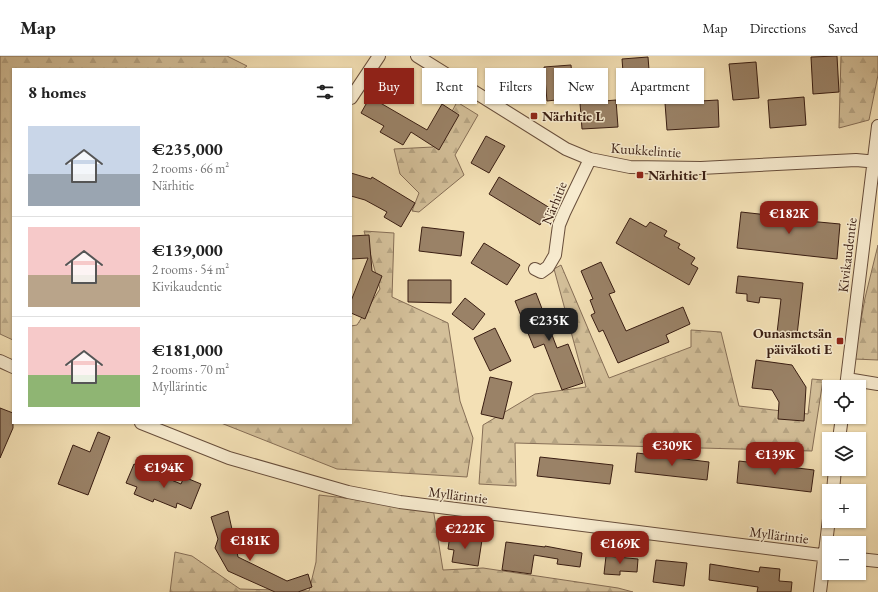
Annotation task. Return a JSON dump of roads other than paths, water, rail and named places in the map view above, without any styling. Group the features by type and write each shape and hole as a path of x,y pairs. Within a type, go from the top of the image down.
{"street":[{"path":"352,96 379,56"},
{"name":"Kuukkelintie","path":"417,56 566,149 590,159 630,167 701,168 856,160 876,161"},
{"name":"Kivikaudentie","path":"847,380 876,161 878,126"},
{"name":"Närhitie","path":"535,269 541,272 548,267 555,255 561,219 590,159"},
{"path":"0,361 12,367"},
{"path":"866,384 878,384"},
{"name":"Myllärintie","path":"143,424 228,458 340,490 363,495 400,502 822,555"},
{"path":"866,560 878,561"},
{"path":"820,592 822,580"}],"place":[{"name":"Närhitie L","path":"534,116"},
{"name":"Närhitie I","path":"640,175"},
{"name":"Ounasmetsän päiväkoti E","path":"840,341"}]}
